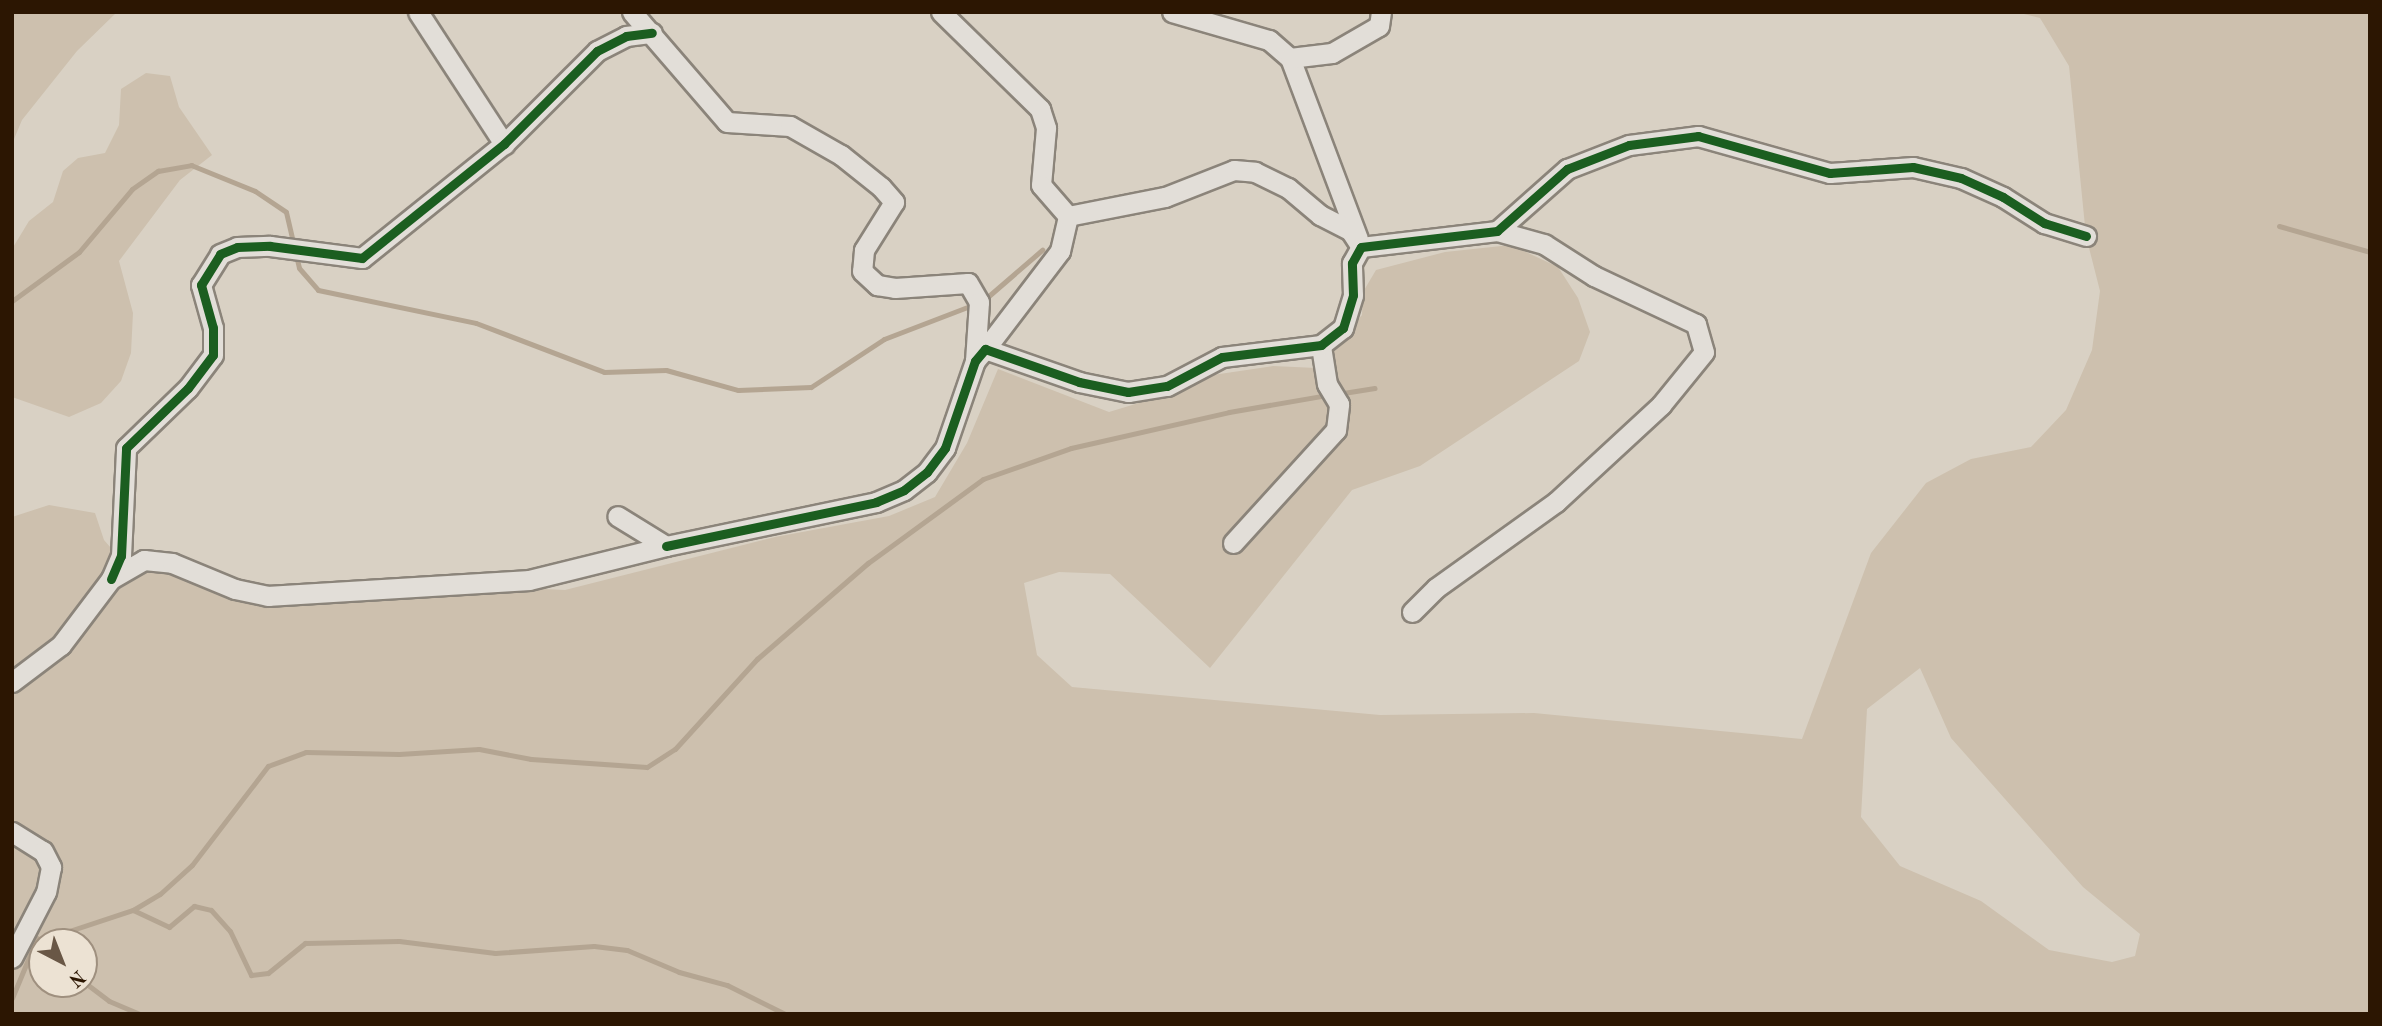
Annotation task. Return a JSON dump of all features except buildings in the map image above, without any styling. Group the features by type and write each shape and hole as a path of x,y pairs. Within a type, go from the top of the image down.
{"street":[{"path":"418,12 504,144"},
{"path":"632,12 652,33 694,88 727,122 790,126 841,155 881,187 894,202 864,250 862,271 877,285 895,288 968,283 979,302 979,356"},
{"path":"941,12 1040,109 1046,128 1041,185 1068,216"},
{"path":"979,356 1000,351 1079,382 1128,392 1167,386 1222,357 1321,345 1343,328 1353,295 1352,263 1361,247 1290,58 1269,40 1172,12"},
{"path":"1290,58 1332,53 1379,26 1381,12"},
{"path":"12,682 61,645 111,579 121,556 127,448 188,388 213,355 213,328 201,285 220,254 237,247 270,246 362,258 504,144 597,51 626,36 652,33"},
{"path":"1497,231 1567,169 1629,145 1698,135 1830,173 1913,167 1961,178 2003,197 2044,223 2086,236"},
{"path":"1068,216 1165,197 1205,179 1245,171 1288,188 1320,215 1350,230 1361,247"},
{"path":"111,579 128,566 159,560 235,589 268,596 371,587 456,587 567,573 666,546 876,502 904,490 928,472 945,448 979,356 1060,251 1068,216"},
{"path":"1361,247 1497,231 1544,244 1594,276 1696,324 1704,352 1661,405 1556,502 1436,589 1412,612"},
{"path":"1233,543 1336,430 1339,404 1327,384 1321,345"},
{"path":"617,516 666,546"},
{"path":"12,832 43,850 51,867 46,892 12,958"}],"shaded area":[{"path":"12,12 117,12 77,51 22,120 12,144"},
{"path":"2016,12 2370,12 2370,1014 12,1014 12,517 49,505 95,513 104,540 117,555 237,593 461,585 565,590 775,537 889,516 935,497 967,443 998,369 1109,412 1185,389 1206,376 1273,366 1316,368 1362,315 1363,292 1376,270 1445,252 1511,245 1558,267 1578,298 1590,332 1579,361 1420,466 1352,490 1210,668 1110,574 1059,572 1024,583 1037,655 1072,687 1380,715 1534,713 1802,739 1871,553 1926,483 1971,459 2031,447 2066,410 2092,350 2100,291 2086,236 2069,66 2040,18","holes":["1920,668 1951,738 2083,887 2140,934 2135,956 2112,962 2049,950 1981,901 1900,866 1861,817 1867,709"]},
{"path":"146,73 170,76 179,107 212,155 180,180 119,261 133,313 131,353 121,381 101,403 69,417 12,397 12,249 29,221 53,202 63,171 78,158 105,153 119,125 121,89"}],"waterway":[{"path":"12,301 79,252 132,189 158,171 191,165 255,191 286,212 299,268 318,290 476,323 604,372 666,370 738,390 811,387 884,339 975,304"},
{"path":"2279,226 2370,252"},
{"path":"984,300 1042,250"},
{"path":"1337,394 1375,388"},
{"path":"78,928 133,910 160,894 192,865 268,766 306,752 399,754 479,749 531,759 647,767 675,749 757,659 868,563 983,479 1071,448 1229,412 1327,395"},
{"path":"133,910 169,927 194,906 211,910 230,931 251,975 268,973 305,943 399,941 495,953 594,946 627,950 679,972 727,985 785,1014"},
{"path":"12,998 28,960"},
{"path":"98,993 109,1001 140,1014"},
{"path":"873,1014 952,1014"}],"cycle path":[{"path":"111,579 121,556 126,448 188,388 213,355 213,328 201,285 220,254 237,247 270,246 362,258 504,144 597,51 626,36 652,33"},
{"path":"666,546 876,502 904,490 927,472 945,448 975,361 985,349 1079,382 1128,392 1167,386 1222,357 1321,345 1343,328 1353,295 1352,263 1361,247 1497,231 1567,169 1629,145 1698,136 1830,173 1913,167 1961,178 2003,197 2044,223 2086,236"}]}
